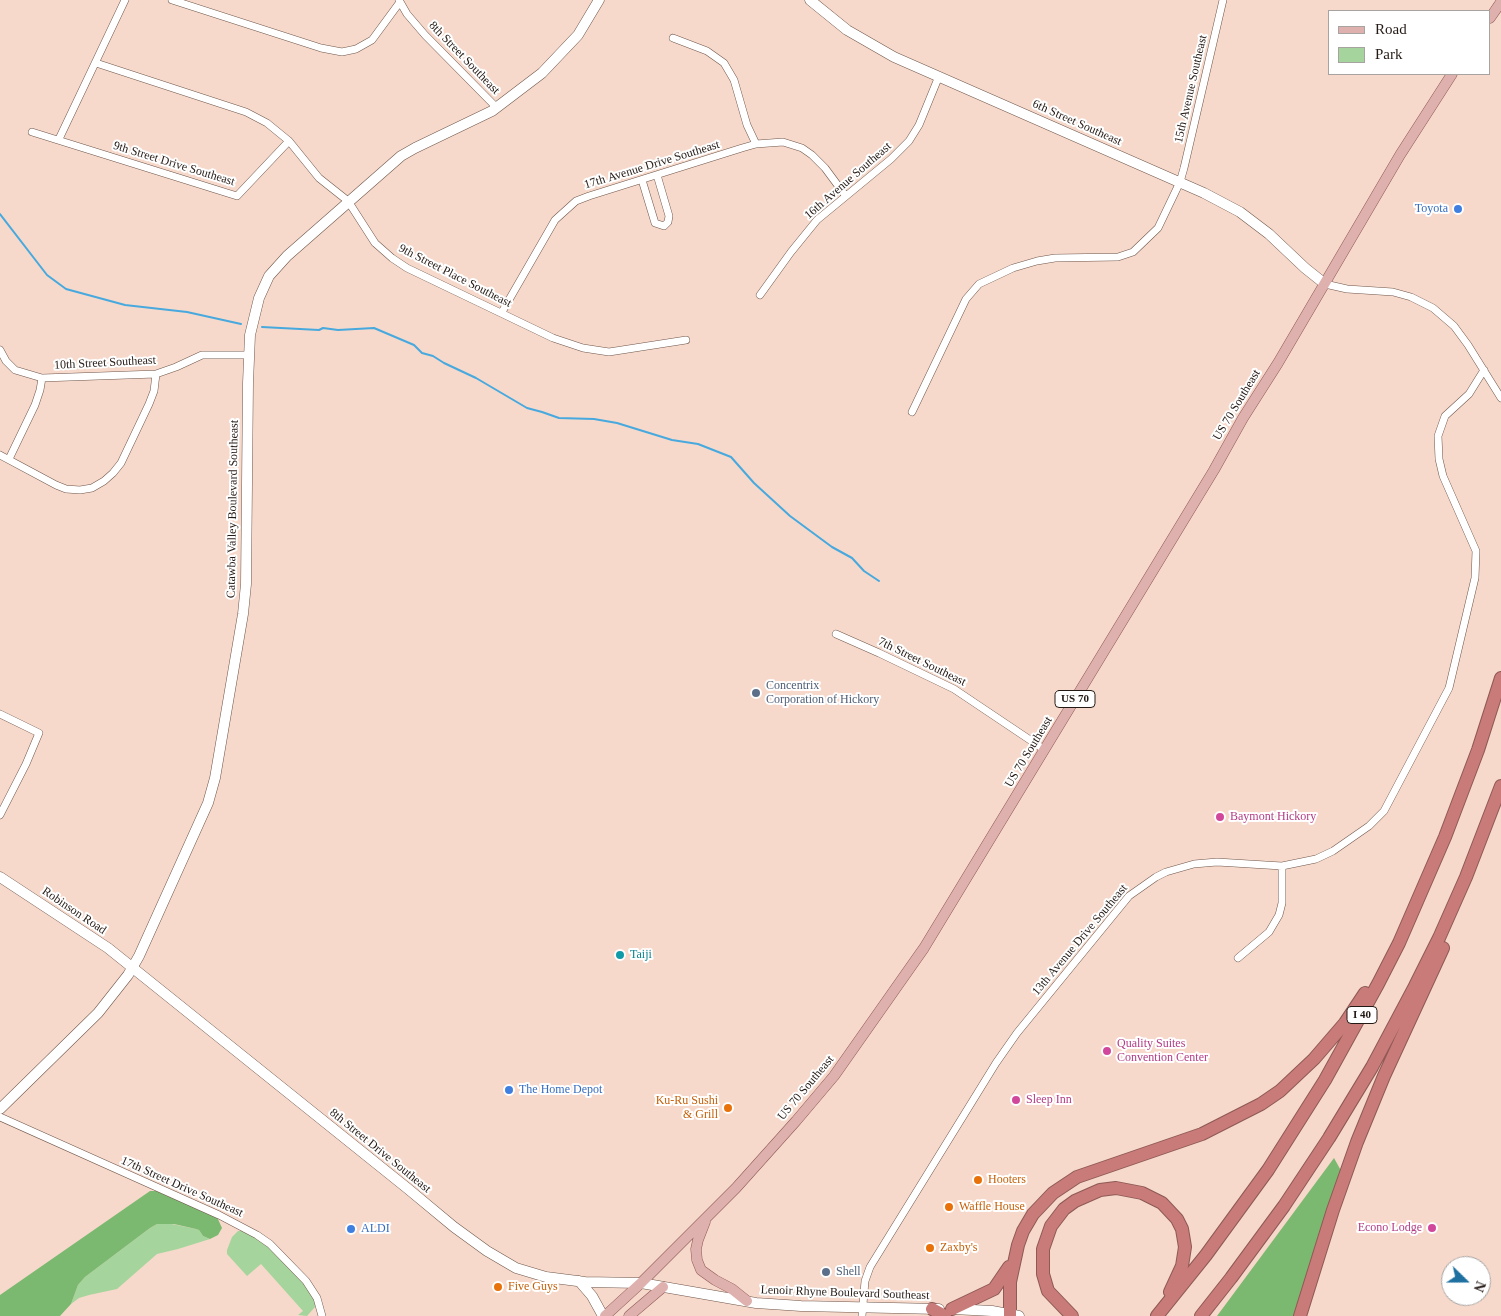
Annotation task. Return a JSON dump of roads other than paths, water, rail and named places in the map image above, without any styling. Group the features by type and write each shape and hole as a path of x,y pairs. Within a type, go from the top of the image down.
{"highway":[{"name":"I 40","path":"1156,1316 1230,1223 1305,1114 1338,1058 1378,984 1427,880 1460,800 1501,678"},
{"name":"I 40","path":"1201,1316 1284,1206 1329,1138 1372,1067 1439,938 1466,877 1501,786"},
{"path":"1300,1316 1357,1142 1384,1076 1437,962 1476,870 1501,800"},
{"path":"932,1309 948,1313 994,1289 1006,1273 1023,1231 1033,1214 1053,1193 1068,1182 1100,1168 1184,1141 1220,1126 1260,1104 1294,1079 1327,1045 1356,1007 1427,880"},
{"path":"1072,1316 1055,1300 1046,1286 1042,1261 1046,1237 1056,1218 1075,1201 1100,1190 1116,1188 1132,1190 1154,1198 1172,1212 1182,1229 1185,1247 1182,1266 1172,1289 1156,1316"},
{"path":"1014,1315 1010,1282 1015,1253"}],"main road":[{"path":"1491,17 1501,2"},
{"name":"US 70 Southeast","path":"604,1316 641,1284 736,1188 834,1076 862,1037 943,918 1325,284 1400,155 1451,75"},
{"path":"708,1216 696,1249 697,1260 701,1270 732,1289 747,1301"},
{"path":"629,1316 663,1287"}],"street":[{"path":"59,140 125,0"},
{"path":"172,0 321,48 342,52 356,49 372,40 399,1"},
{"name":"Catawba Valley Boulevard Southeast","path":"0,1109 98,1013 132,969 208,803 215,778 243,614 246,584 248,355 253,319 269,276 286,256 386,168 415,148 476,120 527,86 556,61 578,35 599,0"},
{"name":"6th Street Southeast","path":"810,0 834,21 866,42 1220,201 1247,217 1269,234 1325,284"},
{"name":"15th Avenue Southeast","path":"912,412 966,299 980,284 1013,268 1037,261 1055,258 1118,256 1133,252 1158,228 1180,182 1223,0"},
{"name":"8th Street Southeast","path":"399,1 407,14 425,35 496,108"},
{"path":"673,38 707,51 724,63 734,80 747,124 756,144"},
{"name":"9th Street Place Southeast","path":"96,63 246,112 267,123 289,141 319,178 348,201 375,243 392,258 408,268 558,340 591,350 609,352 686,340"},
{"name":"16th Avenue Southeast","path":"760,295 816,220 891,159 909,141 919,125 939,76"},
{"name":"9th Street Drive Southeast","path":"32,132 237,196 289,141"},
{"name":"17th Avenue Drive Southeast","path":"502,312 555,220 576,201 589,196 756,144 783,142 802,148 825,168 845,195"},
{"path":"642,180 655,223 664,226 668,222 669,216 657,174"},
{"path":"1325,284 1346,289 1394,292 1421,301 1454,326 1501,398"},
{"name":"10th Street Southeast","path":"0,350 6,361 15,370 42,378 156,374 202,355 248,355"},
{"name":"13th Avenue Drive Southeast","path":"862,1311 865,1281 870,1267 996,1063 1017,1033 1129,896 1156,877 1194,864 1217,862 1282,866 1309,861 1323,856 1362,831 1378,818 1387,806 1446,695 1452,678 1475,578 1477,561 1472,540 1443,476 1439,459 1438,436 1446,416 1469,394 1484,370"},
{"path":"0,455 66,489 80,490 92,488 104,481 121,463 146,412 154,391 156,374"},
{"path":"9,459 35,405 42,378"},
{"name":"7th Street Southeast","path":"836,634 954,689 1045,750"},
{"path":"0,714 39,733 0,815"},
{"path":"1238,958 1261,940 1274,924 1282,903 1282,866"},
{"name":"Robinson Road","path":"0,878 108,948 132,969"},
{"name":"8th Street Drive Southeast","path":"132,969 471,1240 516,1268 546,1278 641,1284"},
{"name":"17th Street Drive Southeast","path":"0,1117 219,1215 258,1235 276,1249 306,1281 317,1298 322,1316"},
{"path":"579,1281 592,1296 604,1316"},
{"name":"Lenoir Rhyne Boulevard Southeast","path":"641,1284 747,1301 801,1306 862,1311 932,1309"},
{"path":"948,1313 992,1311 1014,1315"}],"waterway":[{"path":"0,214 47,275 66,289 125,305 187,312 241,324"},
{"path":"262,327 319,330 323,328 338,330 374,328 414,345 422,353 433,356 476,378 527,408 559,418 594,419 617,423 672,440 698,444 731,457 754,483 790,516 832,547 852,558 864,571 879,581"}],"place":[{"name":"Toyota","path":"1458,209"},
{"name":"Concentrix Corporation of Hickory","path":"756,693"},
{"name":"Baymont Hickory","path":"1220,817"},
{"name":"Taiji","path":"620,955"},
{"name":"Quality Suites Convention Center","path":"1107,1051"},
{"name":"The Home Depot","path":"509,1090"},
{"name":"Sleep Inn","path":"1016,1100"},
{"name":"Ku-Ru Sushi & Grill","path":"728,1108"},
{"name":"Hooters","path":"978,1180"},
{"name":"Waffle House","path":"949,1207"},
{"name":"Econo Lodge","path":"1432,1228"},
{"name":"ALDI","path":"351,1229"},
{"name":"Zaxby's","path":"930,1248"},
{"name":"Shell","path":"826,1272"},
{"name":"Five Guys","path":"498,1287"}]}
